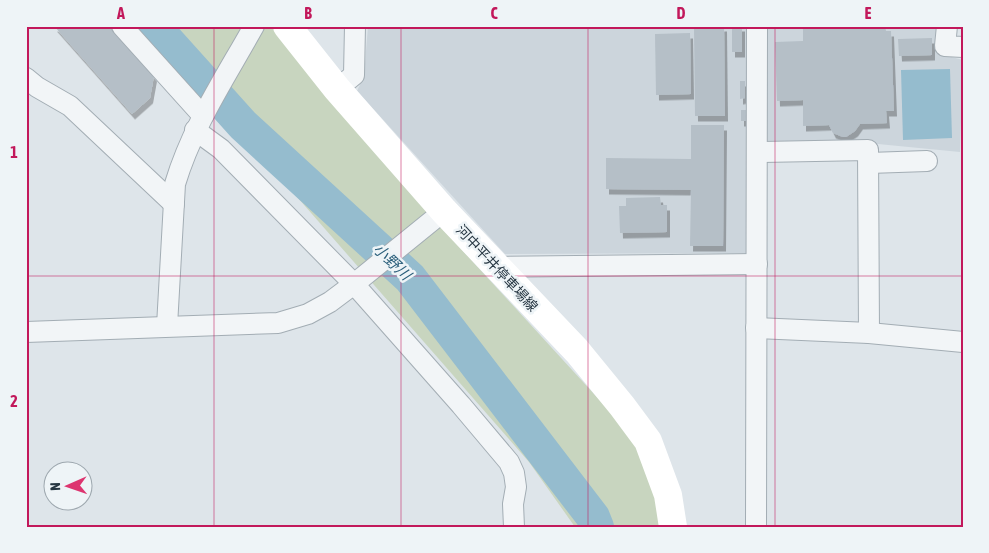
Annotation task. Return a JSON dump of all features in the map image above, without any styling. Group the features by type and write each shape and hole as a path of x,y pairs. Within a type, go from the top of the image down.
{"main road":[{"name":"河中平井停車場線","path":"287,26 438,216 497,267 576,352 622,406 648,441 668,495 673,527"}],"street":[{"path":"122,26 202,119 222,149 357,282 509,462 514,474 516,487 513,504 514,527"},
{"path":"167,326 175,184 181,164 202,119 254,26"},
{"path":"337,89 354,75 355,26"},
{"path":"756,527 757,26"},
{"path":"946,26 945,46 963,47"},
{"path":"26,78 37,88 70,106 174,204"},
{"path":"757,152 868,150 868,333"},
{"path":"869,163 927,161"},
{"path":"26,332 278,323 308,314 330,302 438,216"},
{"path":"497,267 757,264"},
{"path":"756,328 868,333 963,342"}],"shaded area":[{"path":"368,26 938,26 936,53 963,60 960,152 878,144 747,143 746,253 505,254 357,91 364,76"}],"green space":[{"path":"142,26 276,26 452,239 638,442 652,474 662,527 575,527 529,462 220,109"}],"water":[{"path":"950,69 952,138 903,140 901,70"}],"building":[{"path":"54,26 110,26 154,76 150,98 132,114"},
{"path":"694,26 724,26 725,116 695,116"},
{"path":"732,26 742,26 742,52 732,52"},
{"path":"803,26 885,26 886,31 891,31 894,111 886,111 887,123 860,124 855,131 843,137 833,133 829,125 803,126 803,100 777,101 775,42 803,41"},
{"path":"690,33 691,94 656,95 655,34"},
{"path":"932,38 932,55 899,56 898,39"},
{"path":"740,81 745,81 745,98 740,99"},
{"path":"741,110 746,110 746,121 741,121"},
{"path":"691,125 724,125 723,246 690,246 691,190 606,189 606,158 691,159"},
{"path":"660,197 661,205 667,205 667,232 620,233 619,206 626,206 626,198"}],"waterway":[{"name":"小野川","path":"154,26 243,125 410,278 593,517 597,527"}]}
